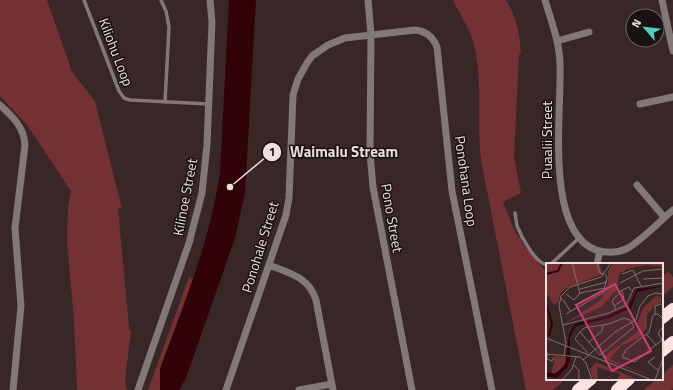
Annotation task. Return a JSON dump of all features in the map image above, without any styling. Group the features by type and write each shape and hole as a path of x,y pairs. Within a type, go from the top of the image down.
{"highway":[{"path":"663,317 673,309"},
{"path":"663,350 673,342"},
{"path":"578,390 590,380"},
{"path":"616,390 628,380"}],"street":[{"name":"Kilinoe Street","path":"138,390 189,243 197,214 205,168 212,22 210,0"},
{"name":"Pono Street","path":"368,0 371,34 370,153 373,187 412,390"},
{"name":"Puaalii Street","path":"545,0 557,42 560,65 559,178 564,202 574,231 579,238 588,246 600,251"},
{"path":"662,0 673,51"},
{"name":"Ponohana Loop","path":"371,34 419,30 431,36 437,47 452,191 492,390"},
{"path":"557,42 589,32"},
{"name":"Ponohale Street","path":"226,390 288,207 292,107 293,95 298,79 312,56 328,45 345,38 371,34"},
{"path":"640,104 673,97"},
{"path":"0,105 20,127 24,136 25,145 15,228 21,306 12,390"},
{"path":"637,184 664,217"},
{"path":"597,263 600,251 616,252 629,247 673,210"},
{"path":"269,265 299,277 307,283 316,300 333,387 299,390"}],"lane":[{"name":"Kiliohu Loop","path":"84,0 122,96 130,100 208,104"},
{"path":"161,0 166,11 168,27 165,102"},
{"path":"515,213 517,227 528,246 540,263 546,265"},
{"path":"552,263 579,238"}],"shaded area":[{"path":"0,0 47,0 72,72 95,101 122,208 118,208 129,328 131,331 125,380 127,390 77,390 74,320 67,242 68,208 71,191 27,125 0,96"},
{"path":"229,0 256,0 245,193 235,238 186,378 179,390 160,390 160,369 203,248 216,198 220,173"},
{"path":"453,0 506,0 517,25 521,53 519,55 514,157 521,193 503,202 514,229 526,248 546,272 546,380 565,380 553,390 526,390 481,160 478,71 473,41"},
{"path":"668,271 673,277 673,287 663,295 663,276"},
{"path":"189,277 193,279 160,369 160,390 148,390"},
{"path":"673,365 673,388 671,390 643,390 656,380 663,380 663,374"}],"place":[{"name":"Waimalu Stream","path":"230,187"}]}
